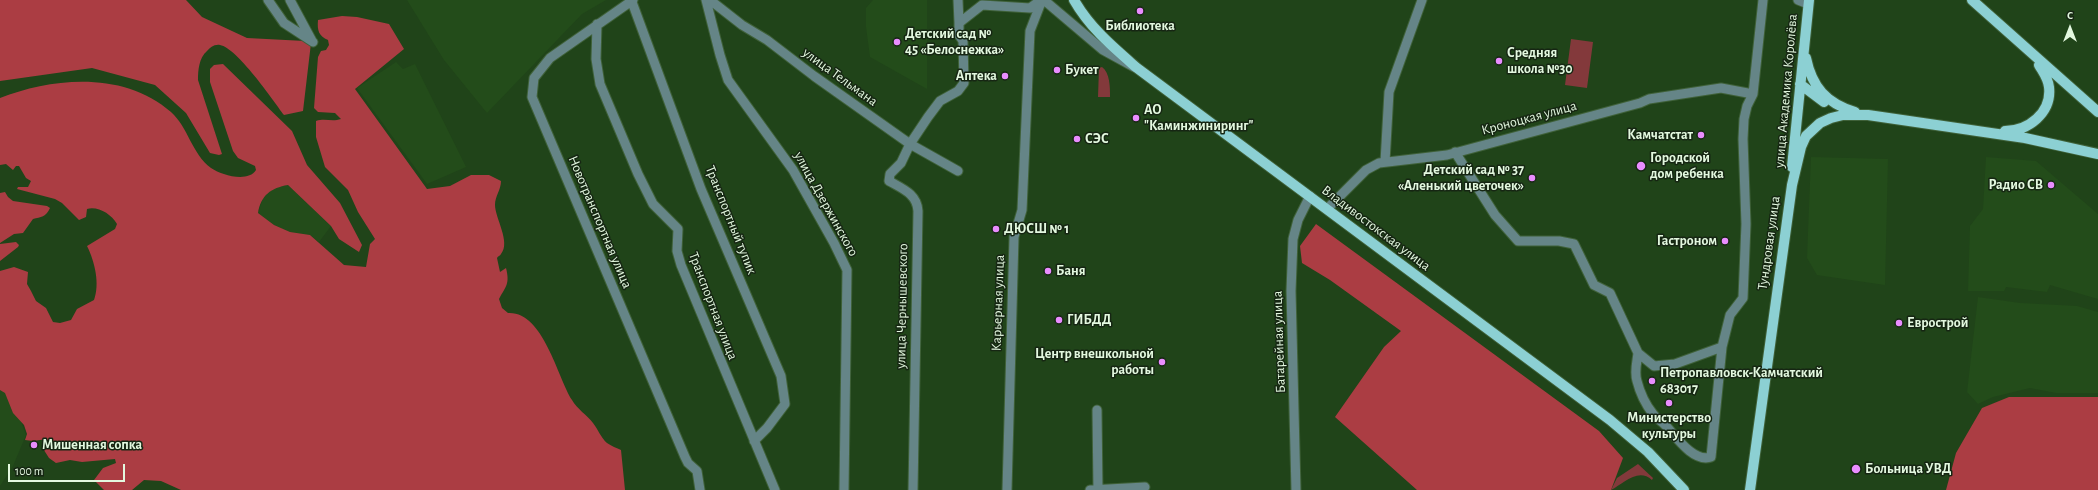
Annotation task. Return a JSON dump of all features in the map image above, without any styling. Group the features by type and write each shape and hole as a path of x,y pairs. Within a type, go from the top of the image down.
{"main road":[{"path":"1074,0 1088,21 1102,37 1137,68"},
{"path":"1972,0 2034,57 2098,112"},
{"name":"улица Академика Королёва","path":"1792,185 1793,145 1808,2"},
{"name":"Тундровая улица","path":"1804,50 1809,71 1819,91 1844,109 1860,114 2025,138 2098,154"},
{"path":"1965,130 2006,132 2018,130 2036,119 2044,110 2048,100 2049,86 2047,78 2034,57"},
{"name":"Владивостокская улица","path":"1137,68 1610,420 1648,452 1684,490"},
{"path":"1800,84 1824,102 1844,109"},
{"name":"Тундровая улица","path":"1750,490 1792,185 1801,148 1812,129 1831,118 1860,114"}],"street":[{"path":"268,0 284,23 313,42 290,0"},
{"name":"улица Дзержинского","path":"706,0 728,80 793,170 834,243 847,272 844,490"},
{"name":"улица Тельмана","path":"710,0 742,26 767,40 814,76 910,144 958,171"},
{"path":"910,144 940,102 958,91 964,82 963,41 959,35 958,0"},
{"path":"1018,0 1030,8"},
{"path":"959,23 982,5 1030,8 1042,0"},
{"name":"Владивостокская улица","path":"1042,0 1116,59 1137,68"},
{"name":"Карьерная улица","path":"1007,490 1014,237 1022,210 1030,31 1042,0"},
{"path":"1386,162 1389,92 1422,0"},
{"path":"1638,353 1636,380 1643,397 1654,416 1668,428 1680,444 1698,455 1708,458 1711,456 1722,347 1730,315 1743,298 1746,224 1743,139 1744,119 1747,106 1753,94 1763,0"},
{"path":"1798,0 1808,2"},
{"name":"Новотранспортная улица","path":"632,1 550,58 541,67 534,78 532,96 685,457 696,471 700,490"},
{"name":"Транспортный тупик","path":"632,1 701,189 781,376 785,404 767,428 754,441"},
{"name":"Транспортная улица","path":"597,24 596,59 600,84 638,174 653,204 678,229 677,251 680,265 774,490"},
{"name":"Кроноцкая улица","path":"1327,209 1366,170 1379,163 1434,157 1640,103 1648,99 1721,88 1753,94"},
{"name":"улица Чернышевского","path":"910,144 901,163 890,174 889,181 913,196 918,203 913,490"},
{"path":"1455,152 1495,215 1518,241 1559,241 1574,244 1594,285 1610,293 1638,353 1654,366 1675,364 1722,347"},
{"name":"Батарейная улица","path":"1296,490 1291,291 1292,245 1298,220 1310,196"},
{"path":"1097,410 1098,490"},
{"path":"1090,490 1144,487"}],"shaded area":[{"path":"0,0 186,0 202,17 247,38 305,41 311,43 303,111 284,115 236,55 220,45 216,45 211,48 202,57 198,80 222,154 219,155 210,153 186,113 155,85 92,68 0,81"},
{"path":"407,0 606,0 582,14 487,113 444,60"},
{"name":"Детский сад № 45 «Белоснежка»","path":"873,0 927,0 927,89 870,57 866,27 866,8"},
{"path":"342,16 357,17 389,24 404,49 355,89 427,189 450,186 471,175 489,175 501,181 495,205 503,237 504,249 501,255 497,258 500,272 506,268 508,278 507,285 499,299 502,308 508,313 520,315 531,322 540,333 548,347 566,389 574,403 593,423 607,443 621,450 625,490 181,490 161,481 144,480 132,490 104,490 94,480 103,468 116,463 115,459 82,462 70,460 56,463 49,458 42,447 47,439 33,441 25,440 27,434 24,425 13,413 5,393 0,390 0,271 14,267 28,272 27,284 36,301 46,308 53,322 60,323 71,320 77,309 94,300 96,294 96,273 87,246 115,229 117,224 108,214 91,208 87,209 86,217 79,220 62,203 55,199 17,189 18,187 28,187 31,181 26,178 19,166 16,166 13,170 6,164 0,165 0,98 21,91 65,82 111,84 132,90 153,99 171,112 182,125 199,155 215,171 234,176 247,176 256,170 255,166 238,158 233,151 210,82 210,69 214,65 223,64 292,131 307,165 340,203 362,245 359,252 339,239 331,226 288,185 272,190 268,193 264,197 259,207 258,213 274,225 290,232 310,235 344,265 366,267 370,244 375,239 358,212 348,190 325,167 316,137 316,121 341,119 335,113 318,112 314,108 318,57 321,51 326,50 329,45 328,40 322,37 319,33 318,20"},
{"path":"1571,39 1593,42 1587,88 1565,85"},
{"path":"396,62 403,69 415,64 466,167 427,184 357,88"},
{"path":"1102,67 1108,76 1110,97 1098,97 1099,68"},
{"path":"1811,157 1888,159 1885,285 1817,275 1807,258"},
{"path":"1986,157 2036,161 2098,214 2098,299 2050,285 2047,292 2006,287 2004,291 1968,291 1970,226 1983,209"},
{"path":"288,185 331,226 319,242 310,235 290,232 274,225 258,213 264,195 276,187"},
{"path":"5,192 13,201 47,206 50,208 45,215 33,219 23,233 14,234 0,243 0,193"},
{"path":"1316,224 1599,431 1623,458 1611,490 1417,490 1335,417 1384,347 1401,331 1330,280 1302,263 1300,246"},
{"path":"16,242 19,245 18,247 0,261 0,244"},
{"path":"1978,297 2020,303 2077,306 2098,312 2098,393 2056,393 2030,388 1993,397 1978,404 1967,392"},
{"path":"0,363 26,435 13,466 0,486"},
{"path":"2009,397 2098,397 2098,490 1946,490 1956,453 1982,408"},
{"path":"1638,464 1653,478 1652,480 1647,476 1636,476 1611,490 1617,478"}],"place":[{"name":"Библиотека","path":"1140,11"},
{"name":"Детский сад № 45 «Белоснежка»","path":"897,42"},
{"name":"Средняя школа №30","path":"1499,61"},
{"name":"Букет","path":"1057,70"},
{"name":"Аптека","path":"1005,76"},
{"name":"АО \"Каминжиниринг\"","path":"1136,118"},
{"name":"Камчатстат","path":"1701,135"},
{"name":"СЭС","path":"1077,139"},
{"name":"Городской дом ребенка","path":"1641,166"},
{"name":"Детский сад № 37 «Аленький цветочек»","path":"1532,178"},
{"name":"Радио СВ","path":"2051,185"},
{"name":"ДЮСШ № 1","path":"996,229"},
{"name":"Гастроном","path":"1725,241"},
{"name":"Баня","path":"1048,271"},
{"name":"ГИБДД","path":"1059,320"},
{"name":"Еврострой","path":"1899,323"},
{"name":"Центр внешкольной работы","path":"1162,362"},
{"name":"Петропавловск-Камчатский 683017","path":"1652,381"},
{"name":"Министерство культуры","path":"1669,403"},
{"name":"Мишенная сопка","path":"34,445"},
{"name":"Больница УВД","path":"1856,469"}]}
